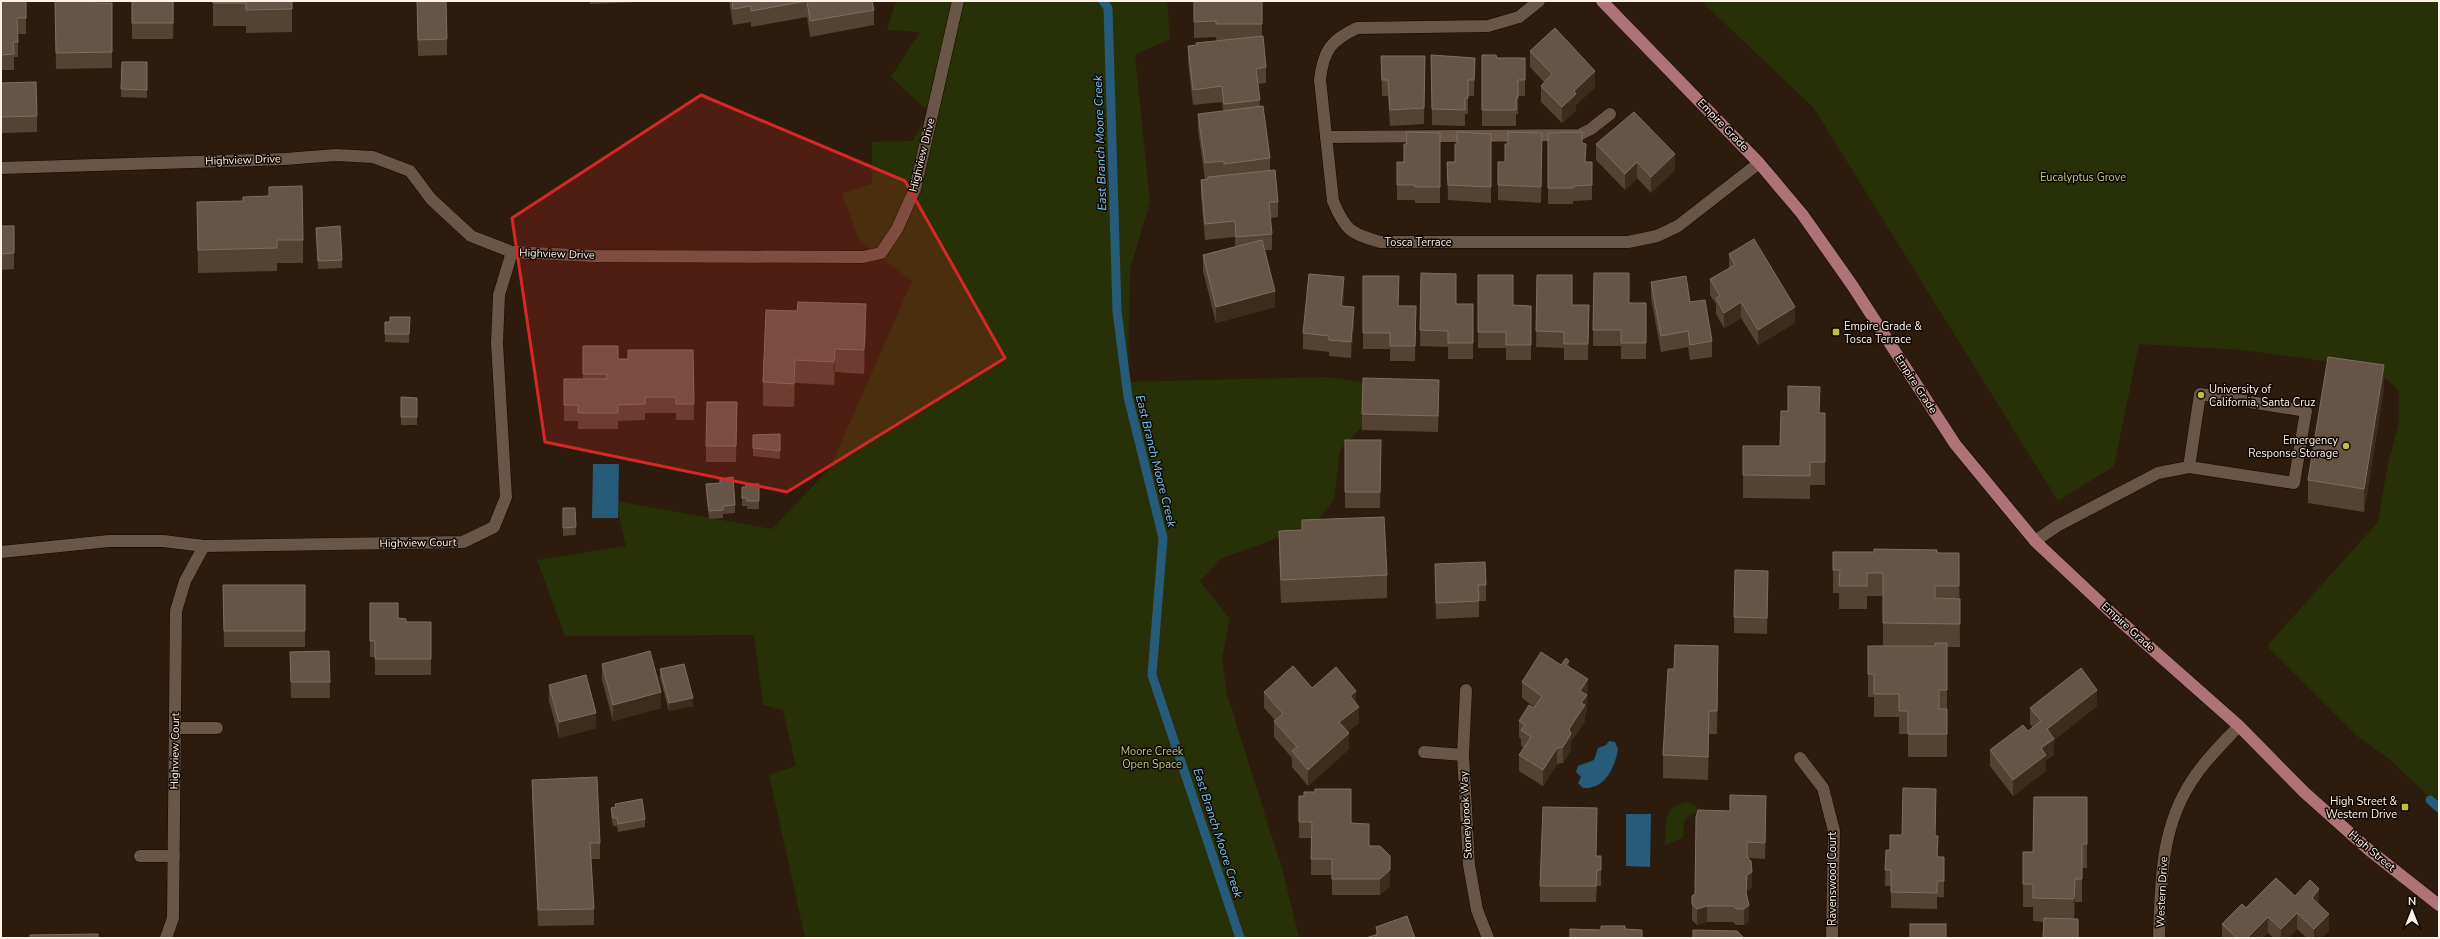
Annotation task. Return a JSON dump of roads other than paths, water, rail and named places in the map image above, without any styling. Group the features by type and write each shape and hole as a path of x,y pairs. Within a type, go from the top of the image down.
{"main road":[{"name":"Empire Grade","path":"1602,1 1759,163 1802,214 1852,285 1955,444 2035,541 2118,619 2239,726"},
{"name":"High Street","path":"2239,726 2313,800 2369,850 2439,905"}],"street":[{"name":"Highview Drive","path":"1,168 285,159 336,155 373,157 410,171 431,199 471,236 512,252 594,256 863,257 881,253 897,229 915,189 958,1"},
{"name":"Tosca Terrace","path":"1539,1 1519,17 1488,26 1357,28 1340,36 1328,48 1322,64 1320,80 1332,201 1340,218 1356,235 1380,242 1628,242 1657,236 1678,226 1759,163"},
{"path":"1326,137 1579,135 1591,129 1610,114"},
{"name":"Highview Court","path":"1,552 109,541 163,541 204,546 463,542 494,527 506,497 497,342 499,295 512,252"},
{"path":"2035,541 2057,526 2158,473 2189,467 2294,483 2306,411 2200,394 2189,467"},
{"name":"Highview Court","path":"166,938 173,918 176,611 185,581 204,546"},
{"name":"Stoneybrook Way","path":"1466,690 1463,755 1469,865 1477,910 1488,938"},
{"name":"Western Drive","path":"2159,938 2161,879 2164,848 2170,824 2193,779 2239,726"},
{"path":"175,728 217,728"},
{"path":"1424,752 1463,755"},
{"name":"Ravenswood Court","path":"1800,758 1823,788 1834,831 1832,938"},
{"path":"140,856 174,856"}],"water":[{"path":"593,464 619,464 618,518 592,518"},
{"path":"1609,741 1615,742 1618,749 1617,756 1608,776 1603,781 1591,788 1583,788 1578,783 1581,777 1576,772 1578,766 1594,760 1598,748 1606,745"},
{"path":"1626,814 1651,814 1650,867 1626,866"}],"waterway":[{"name":"East Branch Moore Creek","path":"1103,1 1108,8 1117,311 1128,397 1163,538 1152,675 1240,938"},
{"path":"2430,800 2439,808"}],"place":[{"name":"Empire Grade & Tosca Terrace","path":"1836,332"},
{"name":"University of California, Santa Cruz","path":"2201,395"},
{"name":"Emergency Response Storage","path":"2346,446"},
{"name":"High Street & Western Drive","path":"2405,807"}],"park label":[{"name":"Eucalyptus Grove","path":"2083,177"},
{"name":"Moore Creek Open Space","path":"1152,757"}]}
